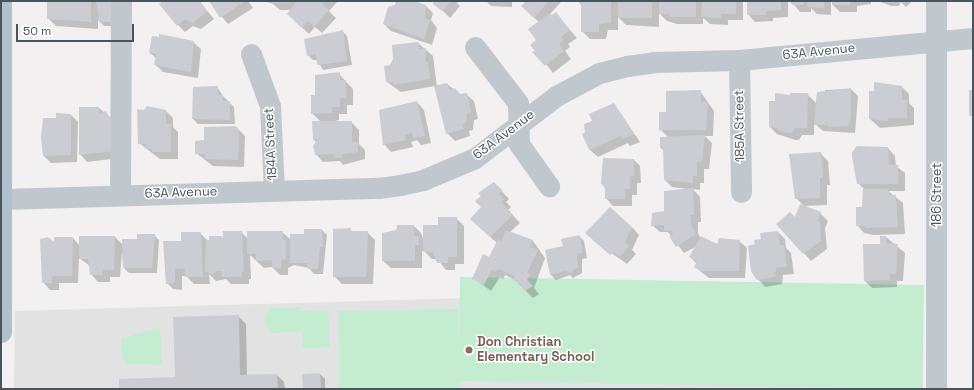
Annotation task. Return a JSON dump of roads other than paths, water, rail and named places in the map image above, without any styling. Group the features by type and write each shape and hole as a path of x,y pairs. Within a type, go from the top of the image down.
{"main road":[{"path":"1,1 3,199 1,332"}],"street":[{"path":"120,195 121,1"},
{"name":"186 Street","path":"936,1 936,389"},
{"name":"63A Avenue","path":"3,199 379,188 423,180 475,158 556,96 599,73 654,62 739,60 937,40 973,38"},
{"path":"475,47 518,103 519,144 548,186"},
{"name":"184A Street","path":"251,54 270,106 274,190"},
{"name":"185A Street","path":"739,60 741,192"}],"place":[{"name":"Don Christian Elementary School","path":"469,350"}]}
